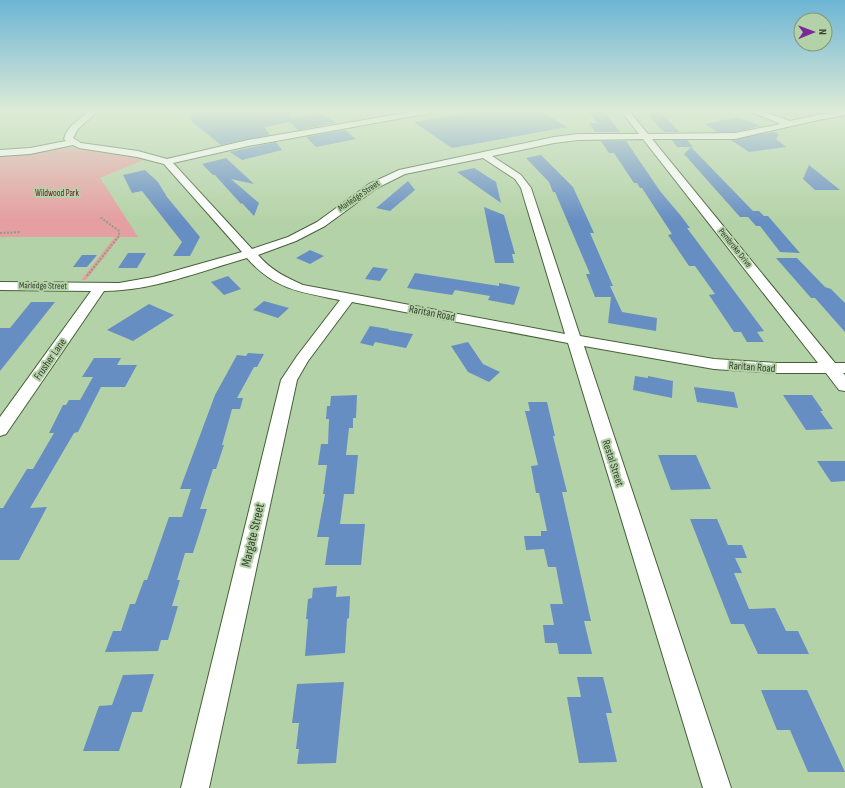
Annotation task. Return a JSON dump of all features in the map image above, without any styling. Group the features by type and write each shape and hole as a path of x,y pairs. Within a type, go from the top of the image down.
{"street":[{"path":"0,153 30,151 47,148"},
{"path":"93,148 138,154 167,162 228,148"},
{"name":"Marledge Street","path":"0,286 119,287 154,281 269,248 303,234 321,224 368,189 390,177 428,166 519,148"},
{"name":"Pembroke Drive","path":"655,148 845,386"},
{"name":"Restal Street","path":"484,155 518,177 523,183 575,340 717,788"},
{"name":"Raritan Road","path":"167,162 248,254 278,279 300,288 575,340 722,365 777,368 845,368"},
{"name":"Frusher Lane","path":"0,430 100,287"},
{"name":"Margate Street","path":"195,788 290,380 302,359 348,298"}],"path":[{"path":"78,287 119,236 119,231 100,217"},
{"path":"0,233 21,232"}],"green space":[{"name":"Wildwood Park","path":"61,148 71,148 146,159 100,178 138,237 120,237 86,280 81,280 115,237 0,237 0,156"}],"building":[{"path":"249,148 280,148 282,150 242,160 230,152"},
{"path":"606,148 631,148 660,191 690,228 687,228 764,331 757,332 764,342 747,342 741,332 734,332 709,295 715,294 695,266 689,266 668,235 672,234 642,188 640,188 637,183 634,183 614,153 609,153"},
{"path":"692,148 753,211 759,211 764,216 768,216 800,253 780,252 760,226 756,226 748,217 740,217 684,154"},
{"path":"743,148 780,148 749,152"},
{"path":"541,155 573,187 594,233 590,233 613,286 610,286 622,312 657,318 656,331 608,323 611,297 595,297 586,274 590,274 555,192 553,192 549,182 526,158"},
{"path":"226,158 254,184 231,179 259,203 254,216 215,175 213,175 202,164"},
{"path":"809,165 840,190 815,190 803,179"},
{"path":"474,168 496,182 501,203 457,172"},
{"path":"145,170 158,182 167,197 200,237 190,256 173,256 182,242 142,191 132,193 123,175"},
{"path":"408,181 415,190 390,211 376,208"},
{"path":"484,207 504,215 515,254 512,254 514,263 495,263"},
{"path":"310,250 324,256 310,264 296,258"},
{"path":"128,253 146,253 137,268 118,268"},
{"path":"82,255 97,255 87,267 73,267"},
{"path":"776,258 797,258 825,287 831,289 845,303 845,332 815,298 811,298"},
{"path":"373,267 388,269 380,281 365,279"},
{"path":"415,273 499,286 499,283 520,287 514,305 488,300 490,296 455,290 452,295 407,288"},
{"path":"228,276 241,289 224,295 211,282"},
{"path":"264,301 289,308 278,318 253,310"},
{"path":"31,302 55,302 0,371 0,328 10,328"},
{"path":"149,304 174,315 133,341 107,330"},
{"path":"370,326 413,334 406,348 375,342 373,346 360,343"},
{"path":"468,342 483,364 500,372 489,382 468,372 451,346"},
{"path":"248,353 264,354 257,367 254,367 237,398 243,398 240,409 232,409 222,445 224,445 216,469 213,469 200,509 207,509 193,553 185,553 177,580 180,580 172,606 178,606 168,640 161,640 158,651 105,652 113,631 121,631 130,604 135,604 144,580 147,580 169,517 182,517 191,489 180,489 215,395 237,355 246,356"},
{"path":"94,358 121,358 117,365 137,365 125,387 101,387 78,432 74,433 30,508 47,507 19,560 0,560 0,508 3,508 27,469 33,469 54,433 49,433 63,405 66,405 69,400 80,400 93,377 82,377"},
{"path":"635,376 648,378 648,376 673,381 672,398 633,390"},
{"path":"694,387 734,392 738,408 697,402"},
{"path":"357,395 356,418 353,418 353,428 349,428 346,455 358,455 354,494 344,494 340,524 365,524 361,565 325,565 329,537 317,537 325,494 323,494 327,465 318,465 321,444 328,444 329,419 326,419 327,406 330,406 331,396"},
{"path":"783,395 812,395 823,411 820,411 833,429 806,430"},
{"path":"528,402 547,402 555,436 553,436 567,492 562,492 591,621 584,621 592,654 559,654 557,643 545,643 543,625 554,625 550,604 563,604 556,567 548,567 544,549 526,550 524,536 541,536 541,531 547,531 539,493 536,493 531,466 538,465 525,411 530,411"},
{"path":"658,455 696,455 711,489 671,490"},
{"path":"817,461 845,461 845,481 831,482"},
{"path":"690,519 717,519 728,545 742,545 747,558 735,558 742,573 734,573 749,609 775,608 786,631 798,631 809,654 758,654 744,624 731,624"},
{"path":"337,586 336,597 350,596 345,653 305,656 308,599 312,598 313,588"},
{"path":"154,674 142,712 132,712 119,751 83,751 99,706 112,705 123,675"},
{"path":"577,677 603,677 612,713 606,713 617,762 579,763 567,697 581,697"},
{"path":"344,682 336,763 297,764 299,749 296,749 299,723 292,723 297,684"},
{"path":"761,690 807,690 845,772 808,772 790,730 777,730"}]}
